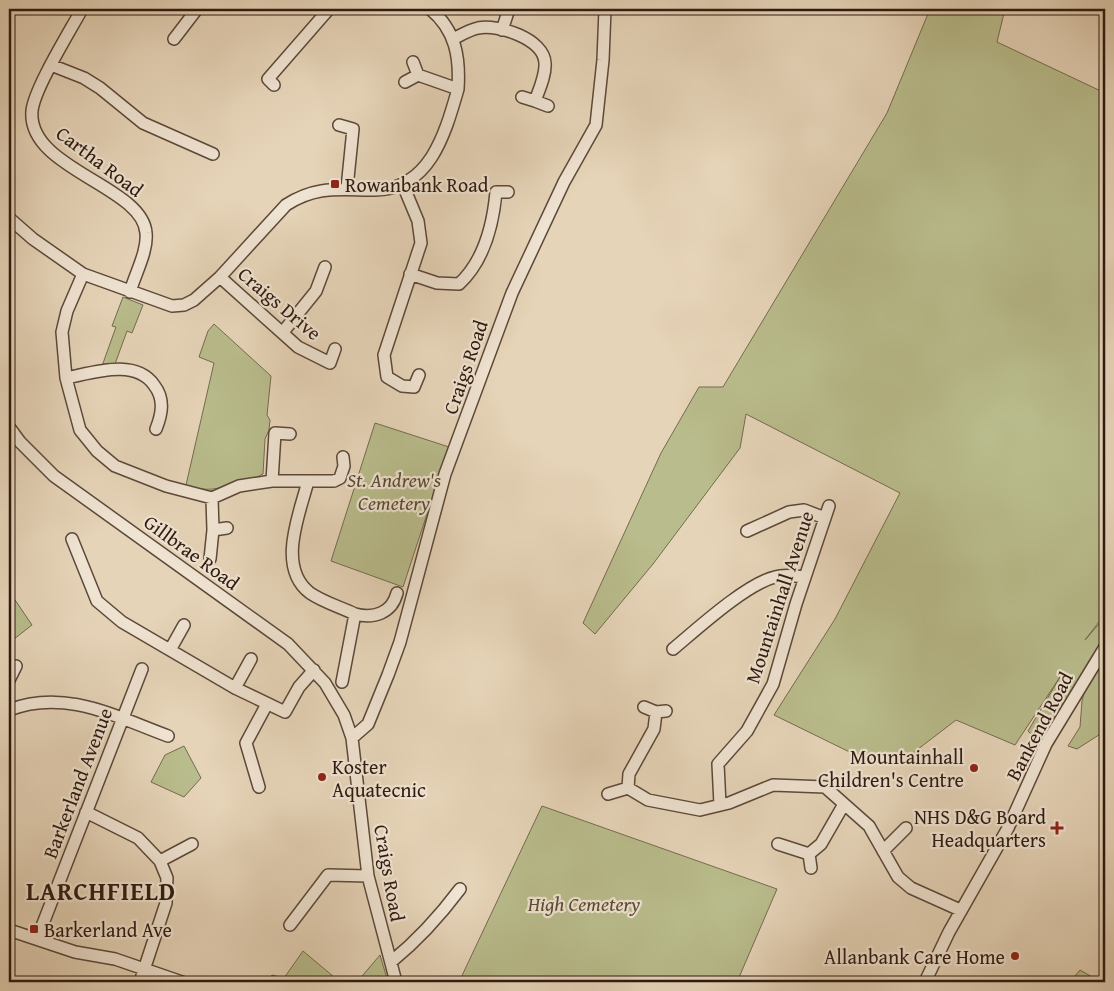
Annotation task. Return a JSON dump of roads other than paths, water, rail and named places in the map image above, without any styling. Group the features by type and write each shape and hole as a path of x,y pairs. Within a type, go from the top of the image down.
{"street":[{"name":"Cartha Road","path":"82,9 35,99 32,111 38,137 54,154 131,207 144,221 146,241 130,292"},
{"path":"174,40 197,9"},
{"path":"267,78 329,9"},
{"path":"9,218 32,239 83,274 172,306 184,305 194,300 220,277 286,205 314,191 347,188 376,190 403,185 417,176 432,156 458,89 459,57 453,39 443,22 430,9"},
{"path":"502,30 509,9"},
{"name":"Craigs Road","path":"352,738 368,724 391,667 445,474 512,293 564,182 596,125 604,60 604,9"},
{"path":"453,39 479,28 502,30 534,42 544,55 544,72 535,101"},
{"path":"413,62 418,74 458,89"},
{"path":"52,66 84,78 100,88 143,123 213,154"},
{"path":"405,82 418,74"},
{"path":"522,97 548,106"},
{"path":"339,125 353,129 347,188"},
{"path":"403,185 421,232 421,243 384,355 387,377 402,386 414,387 419,375"},
{"path":"410,274 437,283 459,284 472,271 493,221 496,192 508,192"},
{"path":"283,332 316,291 324,284 325,267"},
{"path":"83,274 67,311 62,332 66,378 80,430 103,456 115,466 166,486 212,498 239,486 272,481 334,482 340,478 344,466 343,457"},
{"name":"Craigs Drive","path":"220,277 298,347 330,363 335,349"},
{"path":"66,378 102,371 126,369 143,374 154,383 161,400 162,413 156,429"},
{"name":"Gillbrae Road","path":"9,428 20,442 54,476 288,644 325,683 344,715"},
{"path":"272,481 275,433 290,434"},
{"path":"308,481 292,546 294,569 300,581 309,592 364,617 390,610 396,593"},
{"path":"210,559 213,530 212,498"},
{"name":"Mountainhall Avenue","path":"720,805 718,764 747,731 774,684 805,577 829,506"},
{"path":"747,531 790,512 804,510 825,518"},
{"path":"213,530 227,528"},
{"path":"72,540 97,600 122,622 235,688 285,712 299,687 314,670"},
{"path":"673,649 735,598 773,577 788,575 805,577"},
{"path":"342,682 355,614"},
{"path":"170,650 184,625"},
{"name":"Bankend Road","path":"924,982 960,910 1008,828 1046,744 1105,647"},
{"path":"235,688 251,659"},
{"path":"9,680 16,666"},
{"name":"Barkerland Avenue","path":"37,939 142,669"},
{"path":"9,710 37,702 68,701 122,718 168,736"},
{"path":"259,787 246,743 267,704"},
{"path":"628,788 629,774 654,729 661,712 644,706"},
{"name":"Craigs Road","path":"344,715 352,738 368,876 396,982"},
{"path":"608,794 628,788 648,800 700,810 720,805 773,785 825,787 869,826 898,877 911,888 960,910"},
{"path":"809,854 821,844 844,804"},
{"path":"86,812 138,838 160,861 166,878 166,903 146,970 140,982"},
{"path":"882,851 906,828"},
{"path":"160,861 192,844"},
{"path":"778,844 809,854"},
{"path":"809,854 811,868"},
{"path":"290,925 328,875 368,876"},
{"path":"391,962 419,939 441,916 460,889"},
{"path":"9,930 74,952 115,959 182,982"}],"place":[{"name":"Rowanbank Road","path":"335,184"},
{"name":"Mountainhall Children's Centre","path":"974,768"},
{"name":"Koster Aquatecnic","path":"322,777"},
{"name":"NHS D&G Board Headquarters","path":"1057,828"},
{"name":"Barkerland Ave","path":"34,929"},
{"name":"Allanbank Care Home","path":"1015,956"}],"district":[{"name":"LARCHFIELD","path":"101,891"}],"park label":[{"name":"St. Andrew's Cemetery","path":"394,490"},
{"name":"High Cemetery","path":"584,903"}]}
